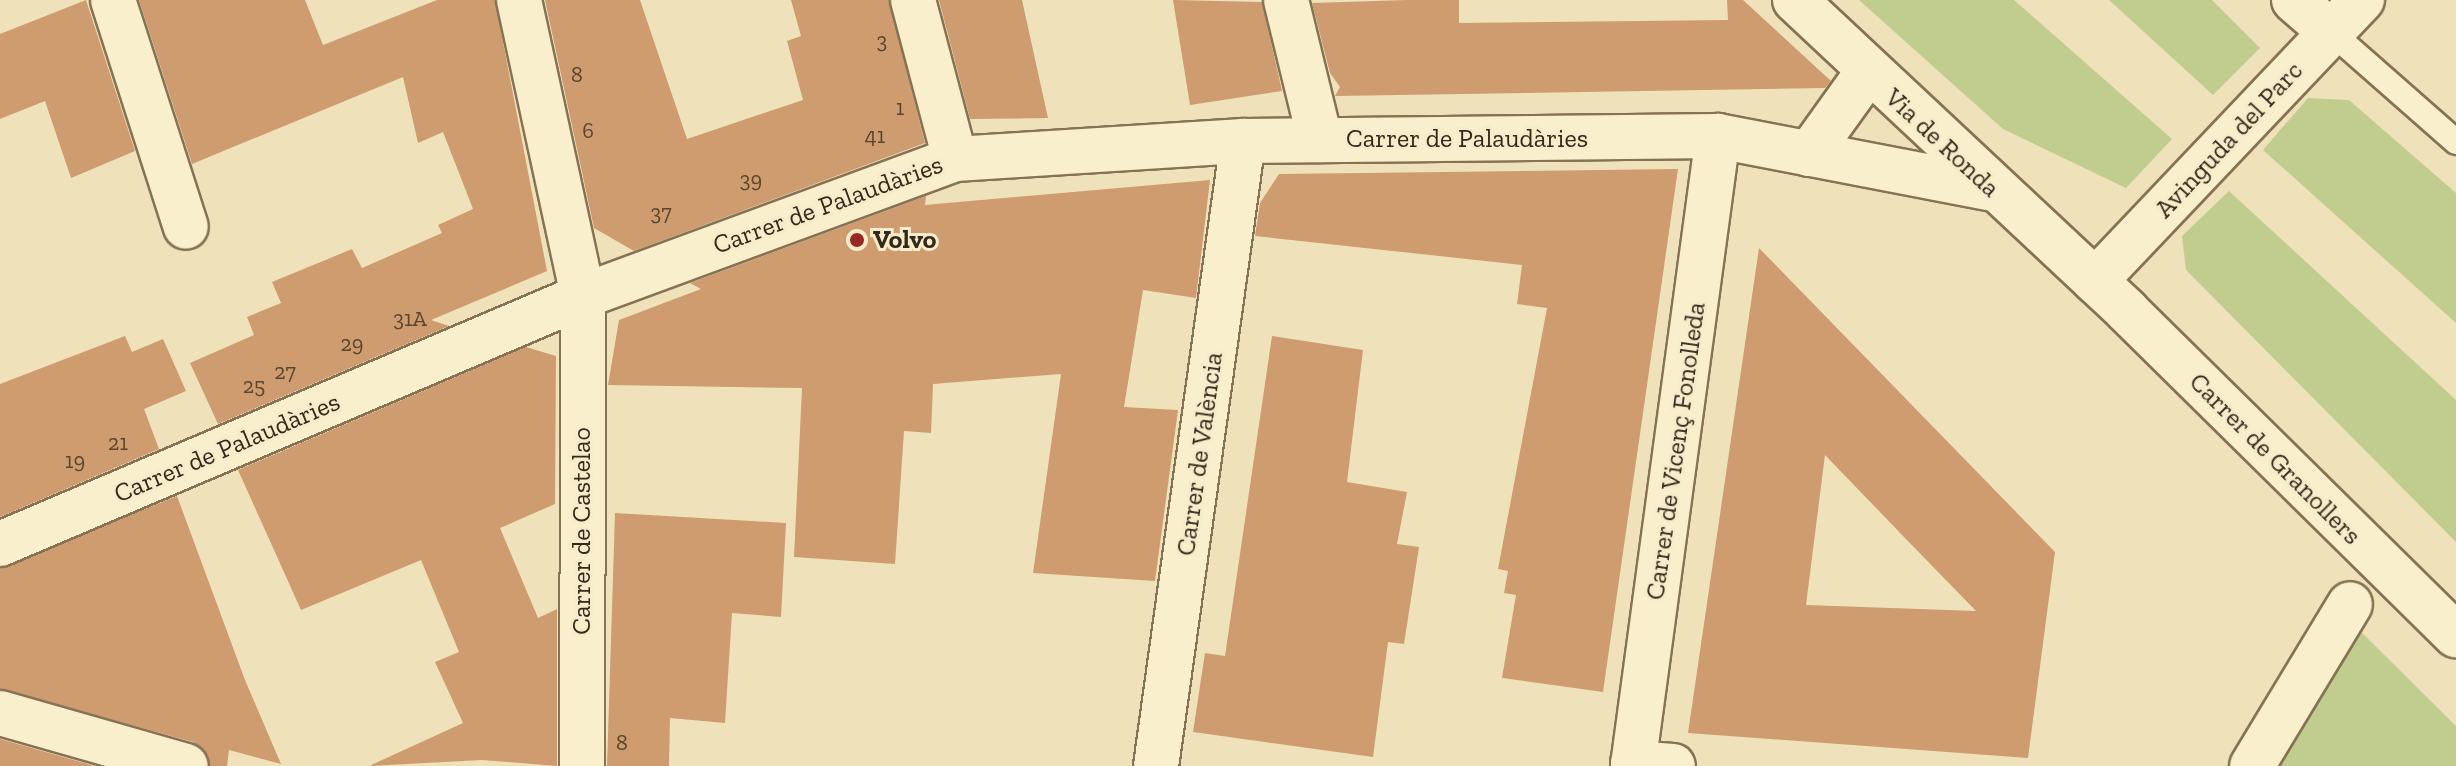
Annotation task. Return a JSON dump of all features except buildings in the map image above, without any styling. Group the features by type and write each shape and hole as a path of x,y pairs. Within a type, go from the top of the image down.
{"street":[{"path":"113,0 186,227"},
{"name":"Carrer de Castelao","path":"519,0 583,296 582,766"},
{"path":"913,0 955,159"},
{"path":"1286,0 1320,140"},
{"name":"Via de Ronda","path":"1795,0 1989,188 2095,281"},
{"path":"2294,0 2331,32"},
{"name":"Avinguda del Parc","path":"2095,281 2362,0"},
{"path":"1809,154 1867,73"},
{"name":"Carrer de Palaudàries","path":"0,544 583,296 955,159 1243,141 1718,136 1989,188"},
{"name":"Carrer de Vicenç Fonolleda","path":"1646,765 1718,136"},
{"name":"Carrer de València","path":"1156,766 1243,141"},
{"name":"Carrer de Granollers","path":"2095,281 2456,636"},
{"path":"2252,766 2350,604"},
{"path":"0,713 186,766"}],"lane":[{"path":"2331,32 2456,142"}],"green space":[{"path":"1859,0 2014,0 2172,139 2126,188 2003,129"},
{"path":"2109,0 2212,0 2260,48 2213,95"},
{"path":"2308,98 2349,100 2456,193 2456,323 2263,150"},
{"path":"2229,191 2456,400 2456,542 2186,270 2182,236"},
{"path":"2349,620 2456,726 2456,766 2264,766"}],"place":[{"name":"Volvo","path":"857,240"}]}
